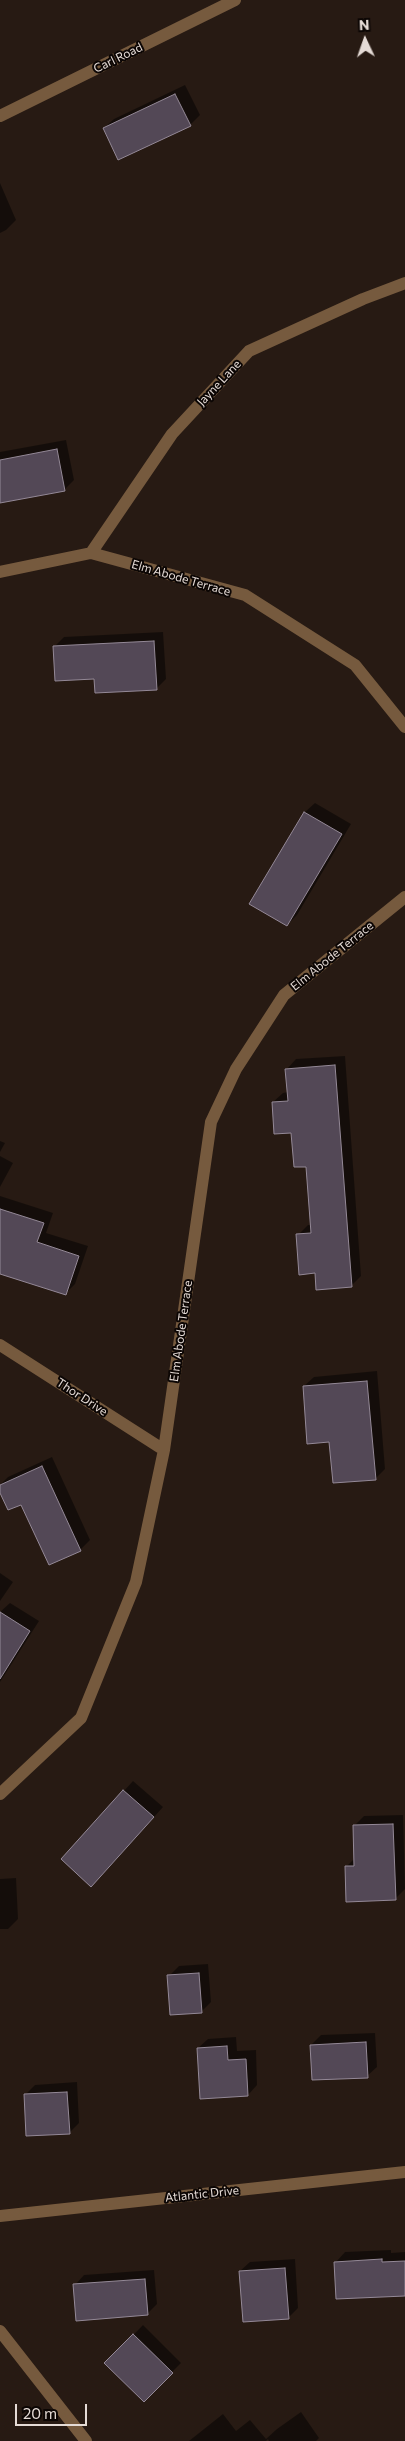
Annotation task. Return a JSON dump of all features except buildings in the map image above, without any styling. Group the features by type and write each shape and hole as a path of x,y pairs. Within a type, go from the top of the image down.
{"street":[{"name":"Carl Road","path":"0,116 235,0"},
{"name":"Jayne Lane","path":"91,553 172,434 248,351 363,299 405,283"},
{"name":"Elm Abode Terrace","path":"0,572 91,553 245,595 356,665 405,727"},
{"name":"Elm Abode Terrace","path":"0,1794 81,1718 136,1582 164,1450 211,1122 236,1069 284,995 405,897"},
{"name":"Thor Drive","path":"0,1346 164,1450"},
{"name":"Atlantic Drive","path":"0,2216 405,2172"},
{"path":"0,2330 86,2441"}]}
